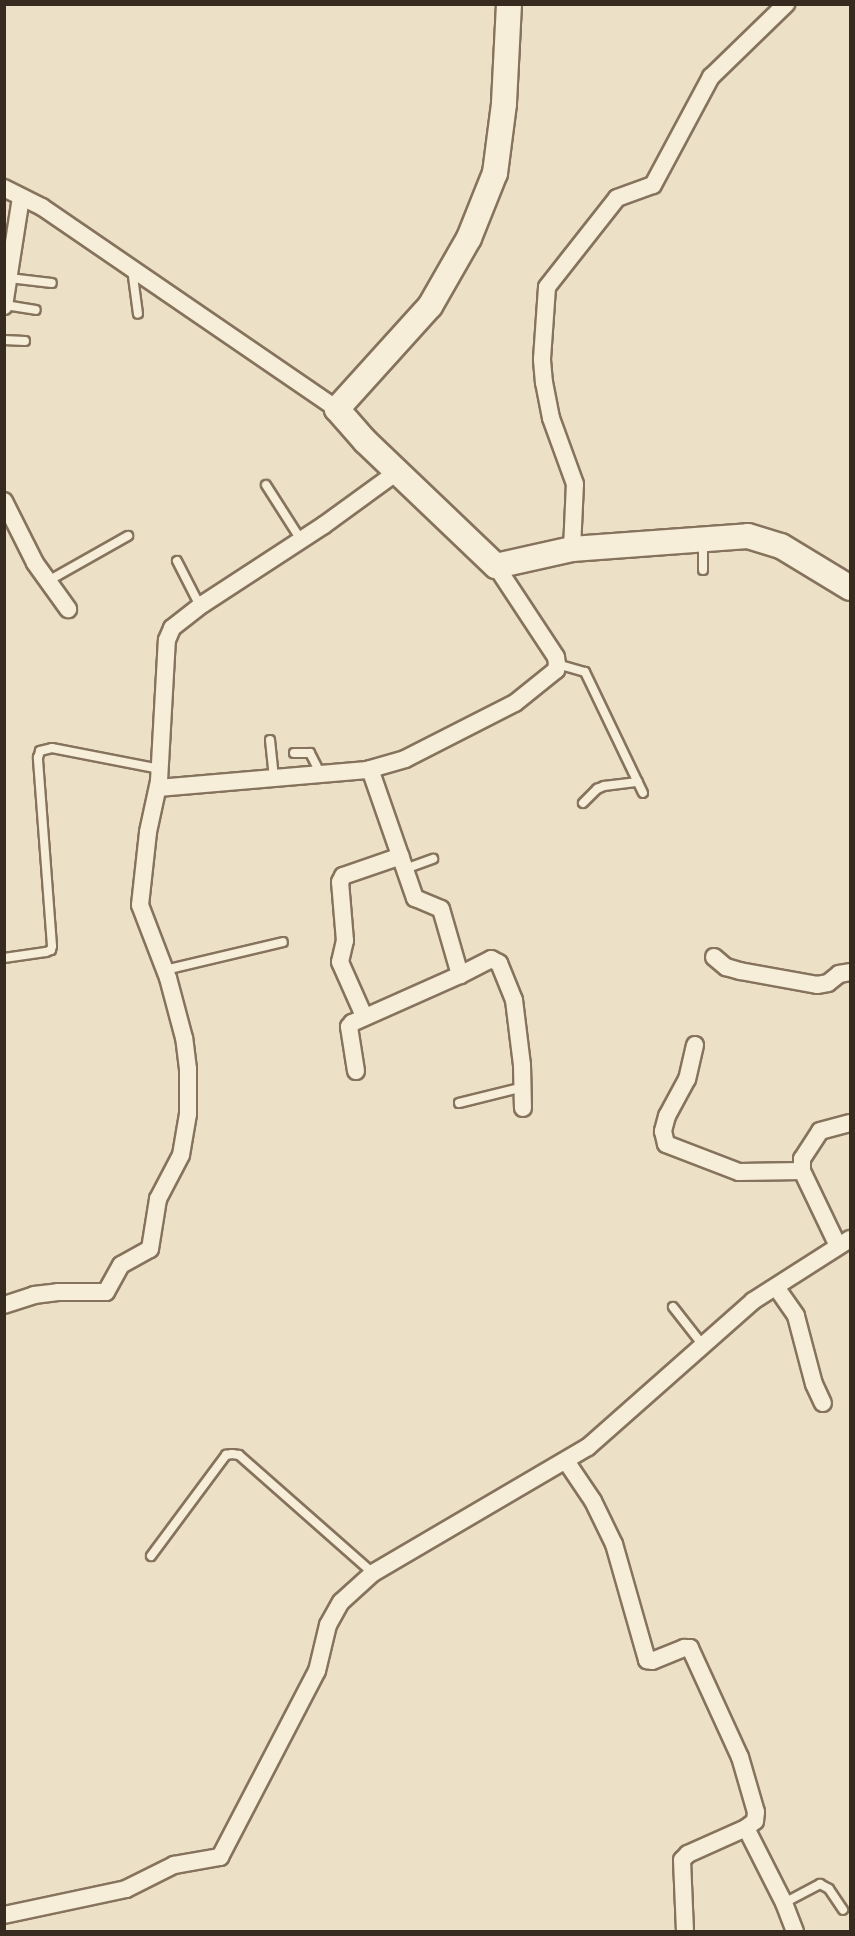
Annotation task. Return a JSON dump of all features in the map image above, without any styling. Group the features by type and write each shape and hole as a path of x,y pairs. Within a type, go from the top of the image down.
{"street":[{"path":"337,409 430,306 469,238 495,173 504,104 509,4"},
{"path":"572,549 575,484 551,418 544,383 542,359 547,287 617,198 653,185 711,77 786,4"},
{"path":"4,188 42,207 337,409 397,472 496,566 556,657 556,670 515,703 405,759 370,769 321,775 158,788"},
{"path":"5,306 21,197"},
{"path":"4,1305 34,1295 58,1292 106,1292 121,1265 144,1254 152,1245 158,1199 181,1155 188,1114 188,1069 184,1038 165,970 140,905 148,832 158,788 167,640 172,628 200,606 301,540 397,472"},
{"path":"4,501 35,563 68,609"},
{"path":"496,566 572,549 748,536 770,540 850,588"},
{"path":"370,769 415,898 441,909 460,975"},
{"path":"364,1016 340,962 345,941 340,882 343,876 403,862"},
{"path":"714,957 726,967 740,971 817,985 828,983 839,974 850,972"},
{"path":"356,1071 349,1028 352,1023 491,959 499,963 514,1000 523,1108"},
{"path":"695,1045 687,1078 667,1116 663,1131 666,1144 740,1172 802,1172"},
{"path":"4,1915 126,1889 174,1865 220,1857 317,1671 333,1612 373,1574 566,1461 605,1433 702,1344 753,1301 844,1243 802,1172 805,1152 820,1131 850,1123"},
{"path":"776,1287 796,1316 814,1384 823,1403"},
{"path":"566,1461 593,1501 614,1544 646,1660 690,1648 745,1771 756,1812 755,1821 746,1828 688,1854 682,1860 685,1932"},
{"path":"746,1828 784,1903 795,1932"}],"lane":[{"path":"132,269 138,314"},
{"path":"9,278 52,283"},
{"path":"5,306 36,310"},
{"path":"4,340 26,341"},
{"path":"266,485 301,540"},
{"path":"48,581 128,536"},
{"path":"703,539 703,570"},
{"path":"177,561 200,606"},
{"path":"557,664 585,672 643,793"},
{"path":"270,740 274,779"},
{"path":"4,958 46,952 51,950 52,946 40,751 52,748 160,769"},
{"path":"294,753 309,753 321,775"},
{"path":"583,803 604,786 638,782"},
{"path":"403,862 433,859"},
{"path":"165,970 283,942"},
{"path":"459,1103 523,1087"},
{"path":"673,1307 702,1344"},
{"path":"151,1556 226,1455 232,1454 239,1455 251,1465 373,1574"},
{"path":"784,1903 820,1884 829,1889 843,1911"}]}
